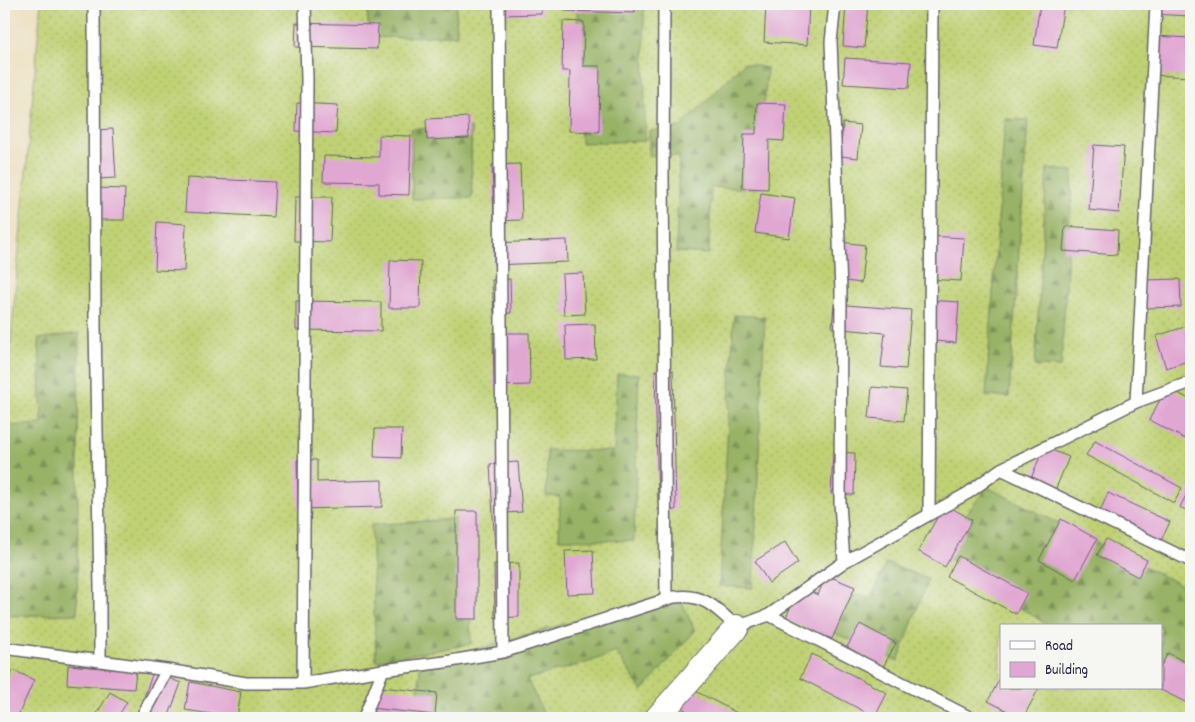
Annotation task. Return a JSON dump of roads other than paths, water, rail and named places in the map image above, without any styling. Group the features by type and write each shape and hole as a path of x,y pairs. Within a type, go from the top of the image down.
{"street":[{"path":"657,718 737,627"}],"lane":[{"path":"94,4 95,326 100,661"},
{"path":"303,683 307,89 305,4"},
{"path":"498,4 504,652"},
{"path":"664,4 663,172 666,599"},
{"path":"835,4 831,42 841,290 840,503 844,562"},
{"path":"929,514 932,4"},
{"path":"1136,402 1156,4"},
{"path":"4,648 167,670 246,683 303,683 504,652 674,597 691,597 711,604 737,627 768,615 844,562 968,493 1001,469 1136,402 1191,382"},
{"path":"1001,469 1191,561"},
{"path":"768,615 971,718"},
{"path":"141,718 167,670"},
{"path":"364,718 383,670"}]}
